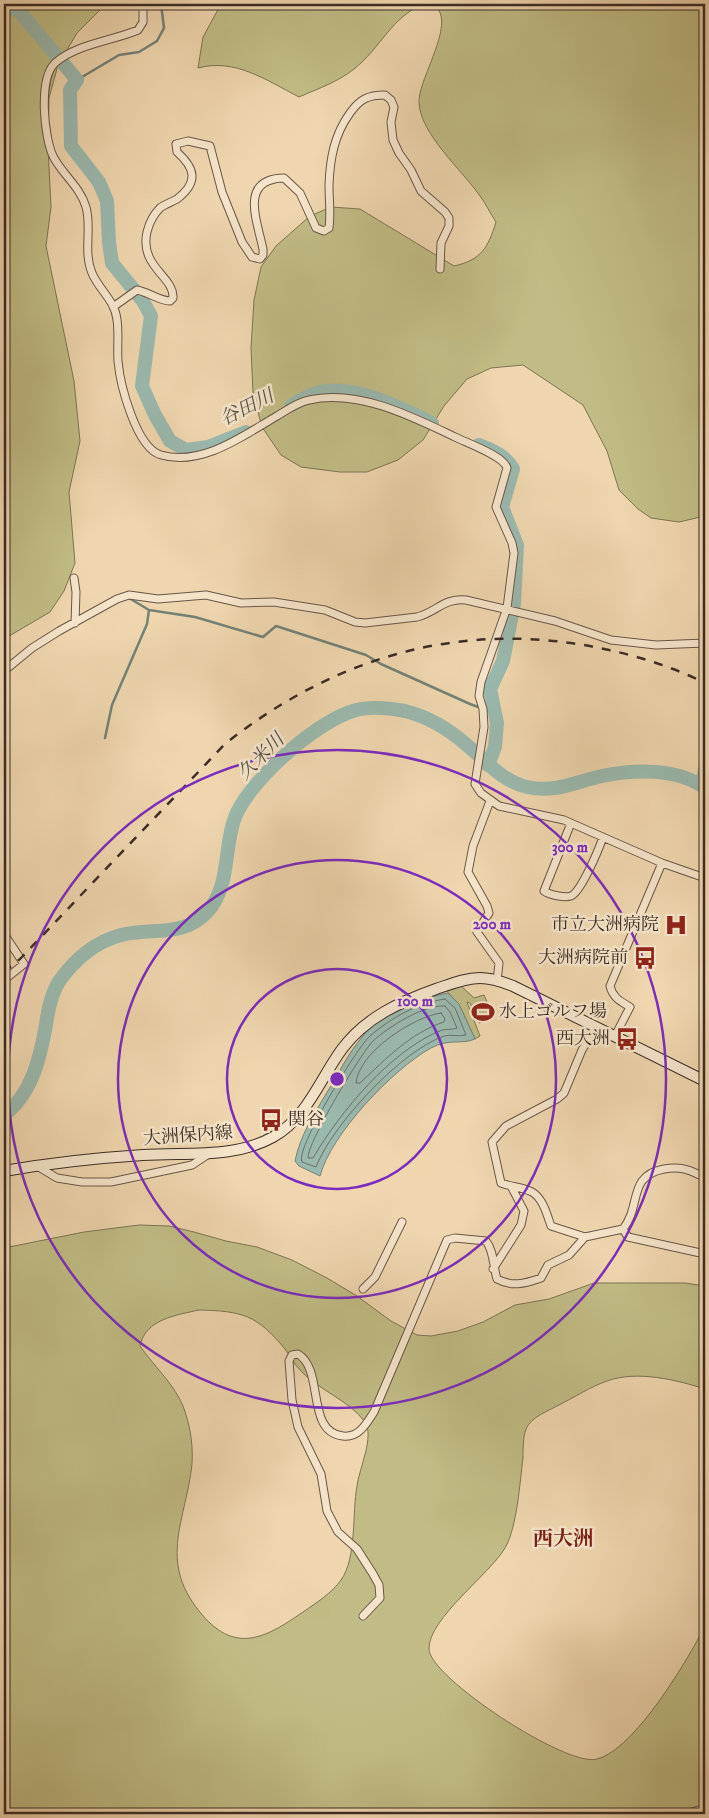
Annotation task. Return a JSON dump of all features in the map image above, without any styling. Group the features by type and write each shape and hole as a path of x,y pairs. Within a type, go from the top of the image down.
{"main road":[{"name":"大洲保内線","path":"4,1171 145,1155 211,1153 250,1147 274,1137 297,1116 312,1099 342,1049 355,1033 389,1008 456,982 482,978 513,986 705,1081"}],"street":[{"path":"143,4 143,22 138,30 80,49 54,64 48,72 44,93 47,140 56,161 81,193 86,209 89,264 92,274 113,307 117,320 118,362 122,388 144,442 158,454 182,457 202,454 246,434 299,403 310,400 350,398 375,404 439,430 494,456 506,464 508,468 496,507 512,543 514,553 507,608 481,682 479,696 483,709 483,736 475,784 490,801 499,806 572,823 662,863 705,878"},
{"path":"113,307 137,290 149,292 166,301 170,301 173,298 173,294 166,281 148,258 146,244 152,219 160,208 177,199 191,184 193,172 190,163 177,152 176,144 188,141 210,146 222,192 242,242 252,257 260,259 263,255 263,249 254,200 256,190 261,184 284,178 300,193 316,228 324,231 329,228 331,216 329,186 333,150 338,134 356,104 372,95 385,95 391,100 394,107 391,122 393,140 399,153 411,170 421,191 445,212 449,218 449,226 442,243 440,268"},
{"path":"74,578 76,592 75,622"},
{"path":"4,671 32,648 75,622 130,595 158,599 206,595 241,603 274,602 325,610 355,622 365,623 417,617 455,599 507,608 611,640 656,645 705,643"},
{"path":"490,801 473,846 468,872 489,913 476,932 499,963 497,981"},
{"path":"572,823 544,891 549,894 570,896 578,891 603,838"},
{"path":"615,1036 630,1007 617,1000 612,994 610,986 662,863"},
{"path":"4,934 24,964 4,980"},
{"path":"596,1027 582,1050 564,1092 557,1099 506,1126 492,1142 501,1183 512,1188 532,1191 540,1200 551,1226 585,1237 623,1229 630,1221 640,1182 647,1174 655,1170 682,1167 705,1178"},
{"path":"37,1166 57,1178 82,1182 111,1182 192,1165 211,1153"},
{"path":"493,1269 521,1224 524,1211 512,1188"},
{"path":"363,1289 375,1277 402,1222"},
{"path":"623,1229 628,1237 705,1254"},
{"path":"363,1616 380,1598 379,1585 357,1549 338,1532 327,1511 321,1474 298,1427 292,1400 289,1361 292,1355 298,1354 305,1358 312,1371 317,1406 324,1424 332,1434 344,1436 356,1434 364,1428 374,1412 448,1240 456,1238 486,1241 491,1248 493,1269 497,1279 506,1284 522,1285 540,1278 548,1265 569,1255 585,1237"},
{"path":"690,1814 705,1809"}],"shaded area":[{"path":"4,4 106,4 77,33 58,65 49,98 48,148 51,207 46,246 74,381 80,441 69,492 75,563 64,591 50,612 4,639"},
{"path":"221,4 424,4 403,16 363,61 348,74 299,97 250,72 238,68 212,66 198,68 203,37"},
{"path":"432,4 705,4 705,516 679,522 651,518 638,509 619,490 607,451 583,405 523,365 491,368 467,379 444,406 423,440 398,460 367,472 340,472 301,467 281,455 262,427 253,393 251,348 254,300 261,267 276,246 310,216 331,207 360,209 454,266 477,256 482,252 490,239 496,222 480,196 434,140 421,115 420,92 436,49 442,22 439,11"},
{"name":"水上ゴルフ場","path":"459,984 474,998 484,995 494,1018 479,1023 470,1003 467,1002 480,1036 475,1039 459,1005 445,989"},
{"path":"139,1225 169,1226 257,1247 292,1260 327,1278 357,1296 391,1321 417,1335 431,1336 458,1331 483,1322 515,1305 549,1299 594,1283 685,1283 705,1286 705,1389 682,1382 644,1376 619,1378 589,1389 532,1421 528,1425 524,1436 517,1504 512,1529 505,1548 438,1624 431,1637 429,1649 435,1662 451,1679 502,1718 558,1750 581,1758 597,1759 612,1752 643,1722 673,1681 705,1626 705,1814 4,1814 4,1248 84,1232","holes":["199,1310 238,1314 257,1322 275,1338 307,1377 351,1407 365,1422 368,1430 365,1454 358,1479 350,1560 341,1580 324,1598 289,1622 262,1635 250,1638 237,1638 225,1634 212,1625 199,1611 187,1592 180,1574 177,1557 178,1539 192,1464 190,1433 183,1405 178,1396 140,1346 143,1337 155,1324 172,1316"]}],"water":[{"path":"448,993 459,1004 475,1039 438,1045 399,1071 365,1104 350,1123 326,1159 320,1176 299,1166 295,1161 300,1143 308,1126 348,1057 363,1036 371,1027 402,1007 425,998"}],"waterway":[{"name":"谷田川","path":"5,4 19,11 77,80 70,90 71,146 99,182 107,201 112,263 143,301 151,316 142,386 155,415 170,441 186,450 208,447 246,432"},
{"path":"77,80 119,55 139,52 157,41 164,28 161,4"},
{"name":"谷田川","path":"292,405 313,394 327,391 343,391 358,393 390,403 432,423"},
{"name":"谷田川","path":"479,445 503,457 513,469 502,507 517,545 514,604 503,661 490,689 497,723 495,747 488,765"},
{"path":"129,598 149,610 195,617 263,637 276,626 366,655 381,664 470,704 489,711 493,710"},
{"path":"105,738 112,705 147,624 149,610"},
{"name":"久米川","path":"4,1115 22,1097 28,1086 41,1050 52,996 66,972 87,952 112,938 133,933 177,929 198,920 207,912 220,892 231,831 241,805 252,789 284,756 320,727 338,717 359,709 372,708 405,711 431,720 461,740 502,776 527,787 556,788 602,776 641,771 682,777 694,781 705,788"},
{"path":"702,785 705,770"}],"railway":[{"path":"4,972 20,959 225,744 268,713 312,687 358,667 406,652 455,642 505,639 556,641 633,656 682,672 705,683"}],"place":[{"name":"市立大洲病院","path":"676,925"},
{"name":"大洲病院前","path":"645,958"},
{"name":"水上ゴルフ場","path":"483,1012"},
{"name":"西大洲","path":"627,1039"},
{"name":"関谷","path":"271,1120"}],"district":[{"name":"西大洲","path":"563,1539"}]}
